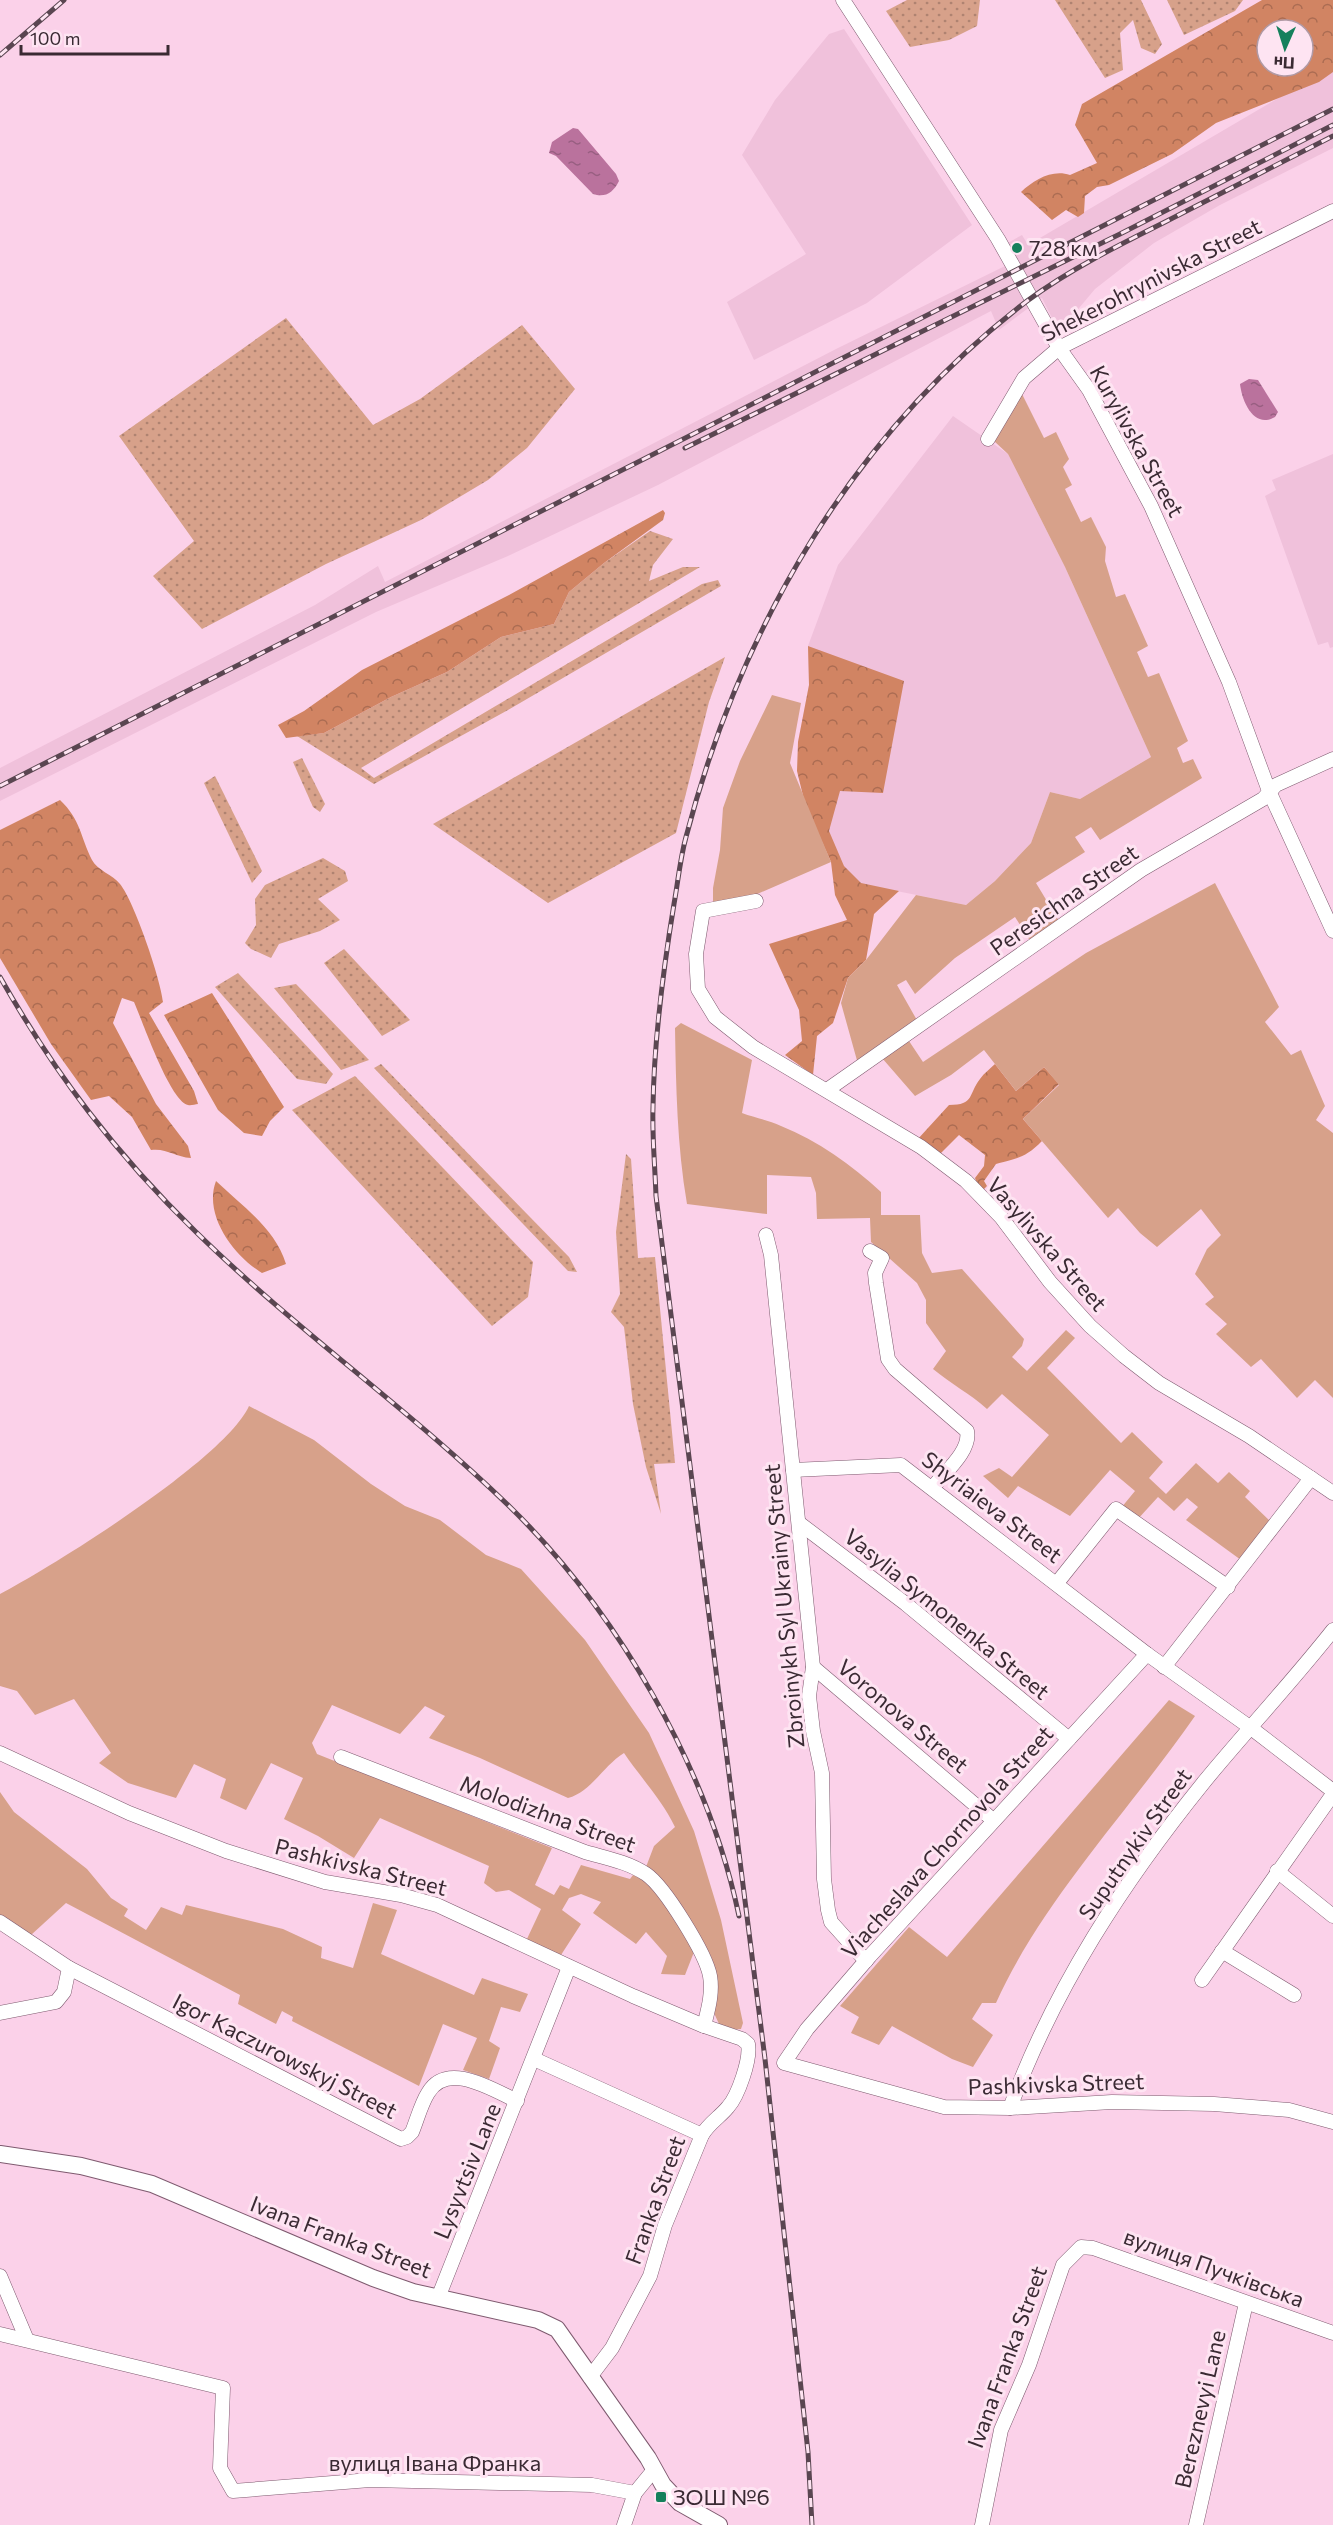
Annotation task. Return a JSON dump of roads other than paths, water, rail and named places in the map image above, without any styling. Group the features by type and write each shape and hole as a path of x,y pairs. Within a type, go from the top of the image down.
{"main road":[{"name":"Ivana Franka Street","path":"0,2154 81,2166 152,2184 373,2278 438,2298 538,2320 557,2329 577,2353 590,2377 648,2458 653,2471 680,2503 719,2525"}],"street":[{"name":"Kurylivska Street","path":"844,1 957,173 1059,348 1089,390 1151,506 1229,682 1269,791 1333,931"},
{"name":"Shekerohrynivska Street","path":"988,439 1024,378 1059,348 1192,279 1234,262 1333,211"},
{"name":"Peresichna Street","path":"827,1090 1122,883 1263,799 1276,785 1333,759"},
{"name":"Vasylivska Street","path":"756,901 703,911 696,954 698,989 715,1017 753,1047 921,1147 966,1181 1001,1217 1050,1282 1090,1326 1124,1356 1160,1383 1249,1436 1333,1493"},
{"name":"Zbroinykh Syl Ukrainy Street","path":"766,1235 771,1255 813,1667 809,1696 813,1731 822,1773 824,1880 828,1910 831,1922 866,1960"},
{"path":"870,1251 882,1258 875,1273 888,1359 907,1381 968,1431 969,1439 963,1449 933,1487"},
{"name":"Shyriaieva Street","path":"793,1470 901,1464 1164,1667 1251,1728 1333,1792"},
{"path":"1164,1667 1311,1478"},
{"name":"Shyriaieva Street","path":"1056,1583 1116,1509 1228,1587"},
{"name":"Vasylia Symonenka Street","path":"799,1523 906,1604 1069,1738"},
{"name":"Suputnykiv Street","path":"1010,2108 1030,2055 1057,1998 1123,1891 1205,1781 1333,1630"},
{"name":"Viacheslava Chornovola Street","path":"784,2063 807,2029 866,1960 1147,1654"},
{"name":"Voronova Street","path":"813,1667 993,1820"},
{"name":"Pashkivska Street","path":"0,1753 129,1813 226,1851 325,1882 400,1895 437,1905 705,2026 742,2039"},
{"name":"Molodizhna Street","path":"341,1757 585,1852 619,1861 649,1876 677,1913 706,1963 711,1987 705,2026"},
{"path":"1202,1980 1333,1792"},
{"path":"1277,1872 1333,1916"},
{"name":"Igor Kaczurowskyj Street","path":"0,1922 69,1968 401,2139 412,2132 428,2092 435,2083 456,2077 517,2101"},
{"path":"1222,1951 1294,1995"},
{"name":"Lysyvtsiv Lane","path":"438,2298 569,1966"},
{"path":"0,2013 56,2002 64,1992 69,1968"},
{"name":"Franka Street","path":"590,2377 612,2348 650,2276 665,2225 702,2134 709,2123 730,2105 734,2097 748,2061 748,2044 742,2039"},
{"path":"534,2059 702,2134"},
{"name":"Pashkivska Street","path":"784,2063 945,2107 1010,2108 1112,2102 1214,2104 1289,2110 1333,2122"},
{"name":"вулиця Пучківська","path":"1081,2247 1093,2248 1333,2333"},
{"name":"Ivana Franka Street","path":"982,2525 1001,2430 1029,2365 1063,2265 1081,2247"},
{"path":"0,2276 27,2340"},
{"name":"Bereznevyi Lane","path":"1196,2525 1246,2303"},
{"path":"0,2334 27,2340"},
{"name":"вулиця Івана Франка","path":"27,2340 223,2388 220,2468 234,2491 370,2480 583,2484 635,2493"},
{"path":"624,2525 635,2493 653,2471"}],"water":[{"path":"573,128 578,129 616,174 619,181 608,194 593,194 556,156 549,153 552,142"},
{"path":"1249,379 1258,380 1278,412 1275,417 1268,420 1261,419 1250,412 1243,398 1240,384"}],"railway":[{"path":"0,55 64,0"},
{"path":"0,786 1333,109"},
{"path":"685,448 1120,234 1333,125"},
{"path":"812,2525 808,2452 765,2059 656,1196 653,1118 657,1031 666,954 684,845 709,759 738,683 772,610 812,540 857,473 908,411 965,354 1027,301 1060,279 1111,250 1333,136"},
{"path":"0,977 65,1080 113,1143 167,1203 234,1268 471,1470 549,1548 586,1594 621,1643 653,1695 681,1749 705,1804 725,1860 739,1916"}],"place":[{"name":"728 км","path":"1017,248"},
{"name":"ЗОШ №6","path":"661,2497"}]}
